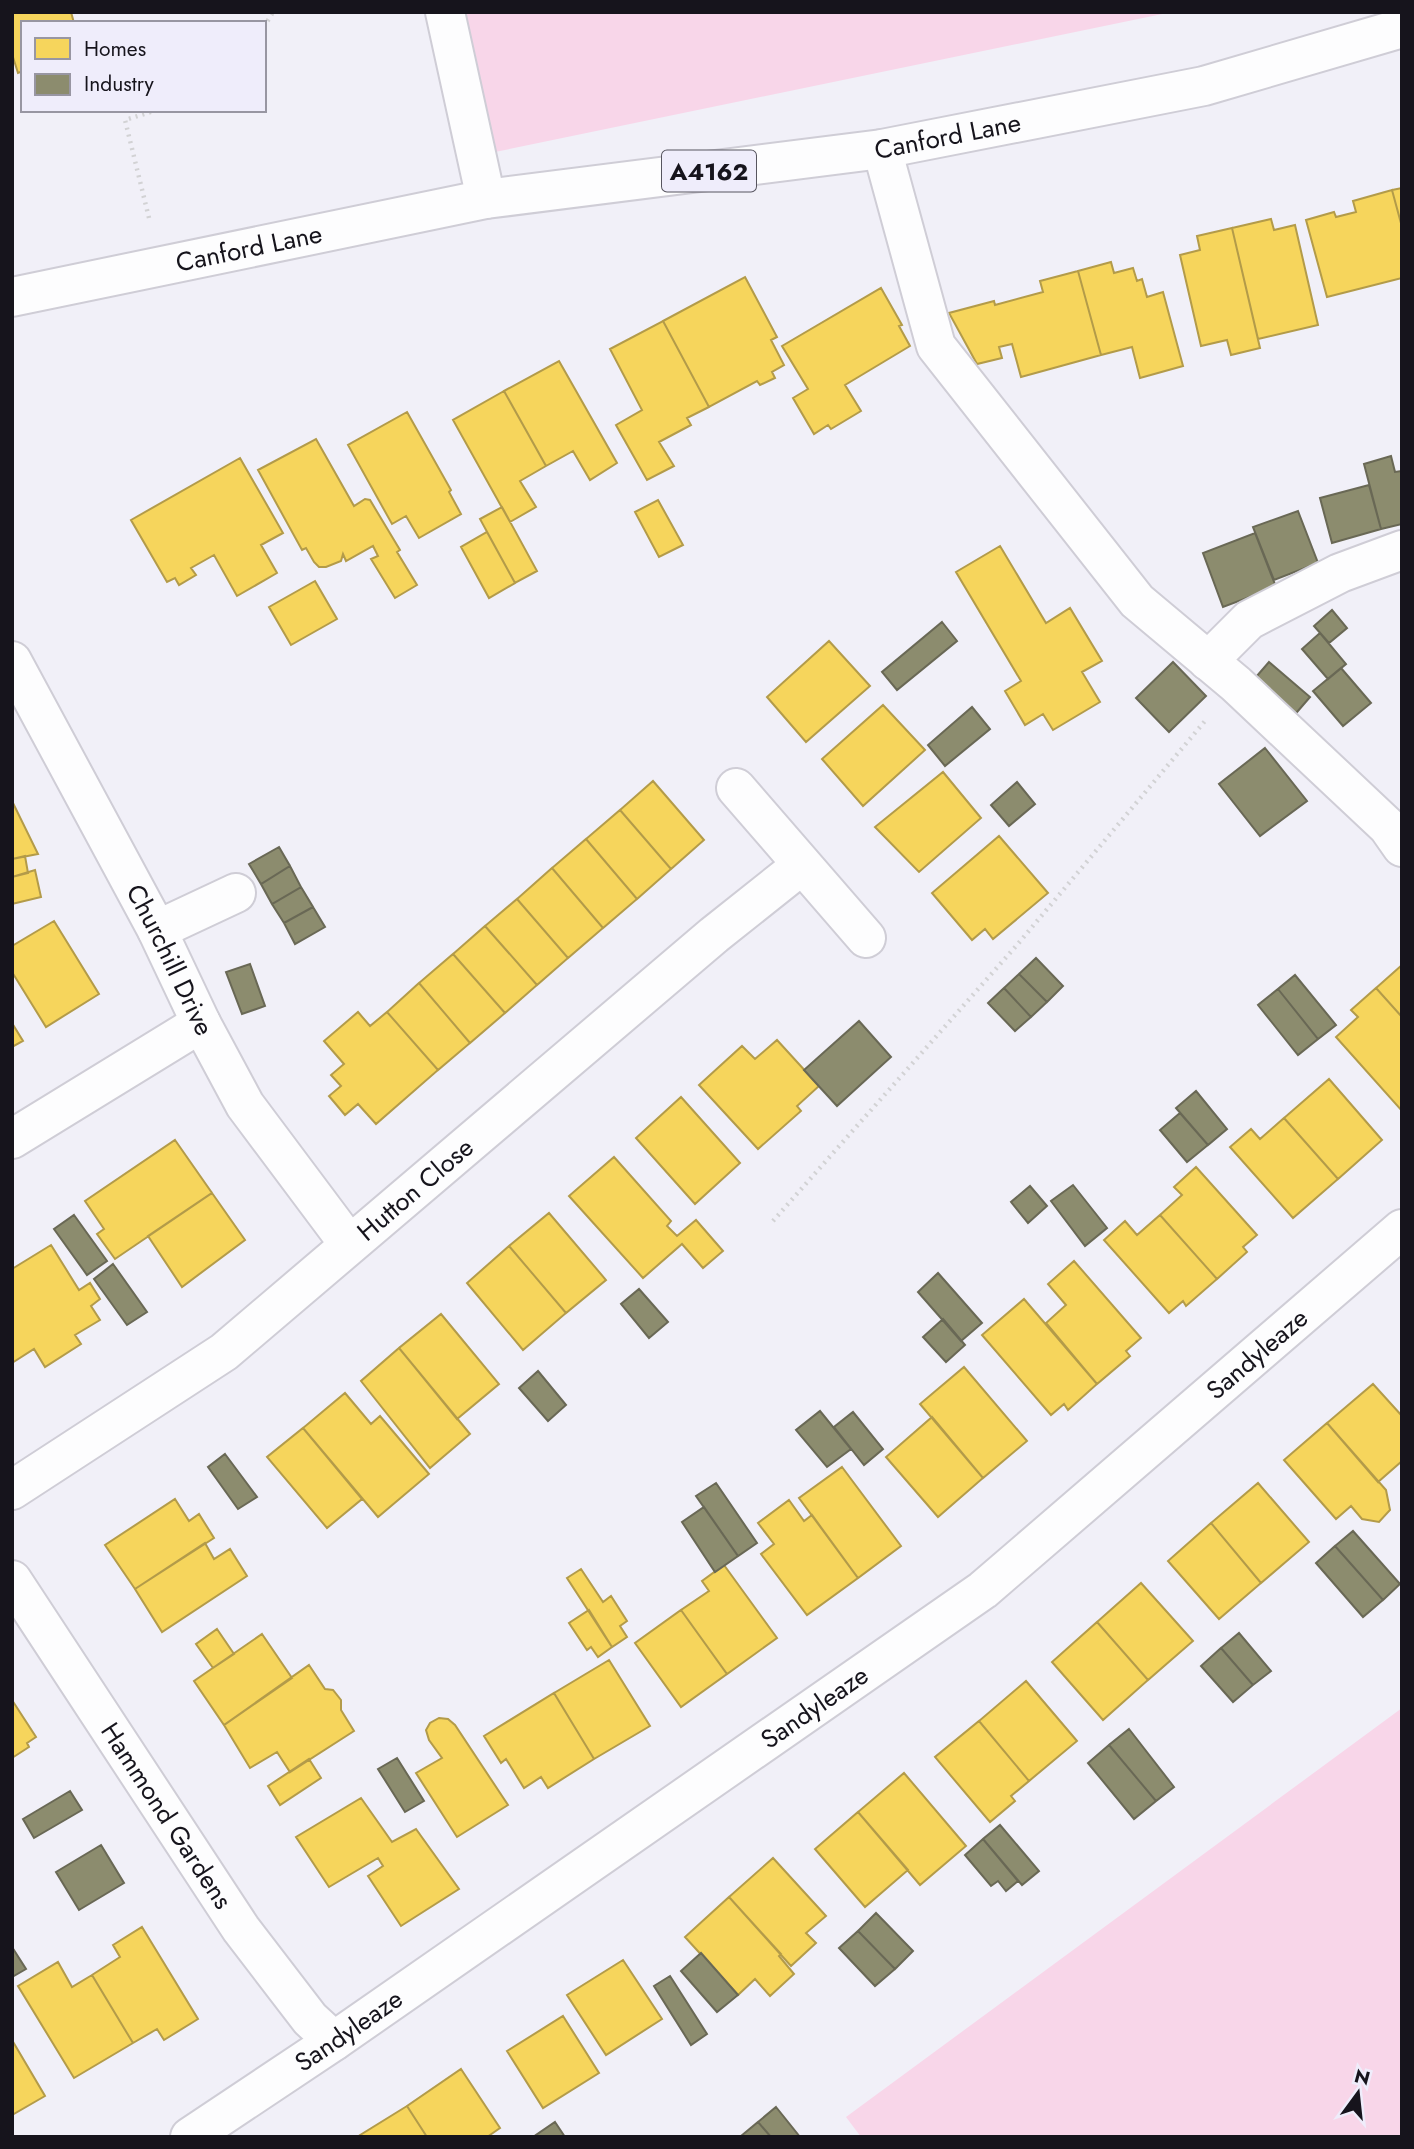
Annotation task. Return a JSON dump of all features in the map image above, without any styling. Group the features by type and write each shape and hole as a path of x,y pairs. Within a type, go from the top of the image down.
{"street":[{"path":"445,12 486,199"},
{"name":"Canford Lane","path":"12,297 486,199 882,149 1204,86 1402,28"},
{"path":"882,149 936,346 1137,601 1222,672 1388,827 1402,847"},
{"path":"1222,672 1249,620 1340,573 1402,550"},
{"name":"Churchill Drive","path":"12,661 157,930 201,1023 245,1105 349,1244"},
{"path":"736,788 866,938"},
{"name":"Hutton Close","path":"12,1490 224,1352 802,864"},
{"path":"157,930 236,893"},
{"path":"12,1139 201,1023"},
{"name":"Sandyleaze","path":"190,2137 334,2041 983,1590 1402,1228"},
{"name":"Hammond Gardens","path":"12,1580 241,1929 310,2019 334,2041"}],"path":[{"path":"151,112 125,120 162,266"},
{"path":"773,1221 1017,945 1147,793 1222,672"}],"shaded area":[{"path":"465,12 1172,12 495,152"},
{"path":"1402,1708 1402,2137 861,2137 846,2117"}],"building: Homes":[{"path":"12,12 71,12 73,21 21,21 21,72 18,73 12,54"},
{"path":"1402,188 1402,227 1392,190"},
{"path":"1392,190 1402,227 1402,278 1327,297 1306,220 1334,212 1336,217 1356,212 1353,201"},
{"path":"1271,219 1274,230 1295,225 1318,325 1258,339 1232,228"},
{"path":"1232,228 1260,348 1231,355 1227,340 1201,346 1180,255 1200,250 1197,236"},
{"path":"1111,262 1114,273 1133,268 1137,281 1142,279 1147,297 1163,292 1183,366 1140,378 1132,347 1101,355 1078,271"},
{"path":"1078,271 1101,355 1021,377 1012,344 999,347 1002,358 977,364 949,313 994,301 995,305 1043,292 1040,281"},
{"path":"745,277 777,337 771,340 784,365 772,372 775,378 760,385 757,381 709,407 663,321"},
{"path":"881,288 902,325 899,326 910,346 845,385 861,411 831,429 828,425 814,434 793,398 808,389 782,346"},
{"path":"663,321 709,407 687,418 691,425 659,442 674,466 647,480 616,425 642,410 610,349"},
{"path":"559,361 617,463 590,480 573,451 546,466 504,391"},
{"path":"504,391 546,466 520,481 536,507 510,522 453,420"},
{"path":"407,412 451,490 449,492 461,514 419,538 406,516 392,524 348,445"},
{"path":"316,439 354,506 365,499 370,500 400,550 397,552 417,585 395,598 371,559 378,556 373,546 346,561 343,554 341,561 319,567 306,548 302,550 258,470"},
{"path":"240,458 283,533 261,545 277,573 237,596 214,555 191,568 196,575 179,585 175,578 167,582 131,520"},
{"path":"658,500 683,545 659,557 635,512"},
{"path":"502,507 537,571 515,583 480,519"},
{"path":"487,532 515,583 489,598 461,547"},
{"path":"1000,546 1046,623 1070,608 1102,661 1082,672 1100,702 1053,730 1043,714 1025,725 1005,691 1021,681 956,572"},
{"path":"315,581 337,619 291,645 269,607"},
{"path":"829,641 870,686 806,742 767,697"},
{"path":"883,705 925,750 863,806 822,759"},
{"path":"943,772 981,818 919,872 875,827"},
{"path":"653,781 704,840 671,869 620,810"},
{"path":"12,801 38,854 12,859"},
{"path":"620,810 671,869 637,899 586,839"},
{"path":"999,836 1048,893 993,939 985,929 972,940 932,893"},
{"path":"586,839 637,899 603,928 552,868"},
{"path":"25,856 28,873 12,877 12,859"},
{"path":"552,868 603,928 568,958 517,899"},
{"path":"35,870 41,897 12,904 12,877"},
{"path":"517,899 568,958 537,985 485,926"},
{"path":"54,921 99,994 46,1027 12,972 12,946"},
{"path":"485,926 537,985 505,1013 453,954"},
{"path":"453,954 505,1013 470,1043 419,983"},
{"path":"1402,965 1402,1017 1376,988"},
{"path":"419,983 470,1043 438,1070 387,1012"},
{"path":"1376,988 1402,1017 1402,1111 1336,1037 1358,1017 1351,1010"},
{"path":"358,1012 370,1026 387,1012 438,1070 376,1124 358,1104 345,1115 329,1096 341,1086 331,1075 344,1064 324,1041"},
{"path":"12,1023 23,1041 12,1047"},
{"path":"777,1040 819,1086 797,1106 801,1111 758,1149 699,1085 742,1046 755,1059"},
{"path":"1329,1079 1382,1140 1338,1179 1284,1118"},
{"path":"681,1097 740,1163 695,1204 636,1138"},
{"path":"1284,1118 1338,1179 1293,1218 1230,1147 1251,1129 1260,1139"},
{"path":"175,1140 212,1193 115,1259 97,1234 104,1229 85,1201"},
{"path":"614,1157 671,1221 667,1226 677,1236 696,1220 723,1251 703,1268 682,1244 643,1278 569,1196"},
{"path":"1196,1167 1257,1235 1243,1247 1247,1252 1217,1279 1160,1215 1182,1195 1174,1187"},
{"path":"212,1193 245,1240 182,1287 148,1236"},
{"path":"549,1213 606,1280 566,1313 509,1246"},
{"path":"1160,1215 1217,1279 1186,1306 1183,1301 1169,1313 1104,1240 1125,1221 1137,1235"},
{"path":"51,1245 79,1290 90,1283 100,1299 91,1306 100,1320 75,1335 81,1344 45,1367 34,1349 12,1363 12,1269"},
{"path":"509,1246 566,1313 523,1350 467,1283"},
{"path":"1074,1261 1141,1338 1126,1351 1130,1356 1097,1384 1046,1323 1066,1305 1048,1284"},
{"path":"1024,1299 1097,1384 1068,1410 1064,1404 1051,1415 982,1335"},
{"path":"441,1314 499,1384 457,1419 399,1348"},
{"path":"399,1348 470,1434 430,1468 361,1381"},
{"path":"964,1367 1027,1441 983,1478 920,1404"},
{"path":"1373,1384 1402,1416 1402,1461 1378,1482 1327,1423"},
{"path":"345,1393 371,1424 380,1416 429,1474 378,1517 303,1428"},
{"path":"932,1417 983,1478 938,1517 886,1457"},
{"path":"1327,1423 1386,1490 1390,1510 1379,1522 1362,1519 1351,1506 1336,1519 1284,1460"},
{"path":"303,1428 362,1499 327,1528 267,1457"},
{"path":"842,1467 901,1546 858,1578 799,1498"},
{"path":"1258,1483 1309,1542 1261,1583 1211,1523"},
{"path":"175,1499 189,1521 199,1514 214,1538 135,1589 105,1545"},
{"path":"789,1500 804,1521 812,1515 858,1578 807,1615 761,1554 774,1544 758,1523"},
{"path":"1211,1523 1261,1583 1219,1619 1168,1561"},
{"path":"205,1543 214,1559 230,1549 247,1576 162,1632 135,1589"},
{"path":"724,1565 777,1638 727,1674 681,1610 709,1591 702,1581"},
{"path":"581,1569 603,1602 611,1596 627,1621 620,1626 627,1637 612,1647 567,1578"},
{"path":"1141,1583 1193,1641 1148,1680 1097,1622"},
{"path":"589,1610 612,1647 598,1657 591,1647 587,1650 569,1623"},
{"path":"681,1610 727,1674 681,1707 635,1643"},
{"path":"1097,1622 1148,1680 1103,1720 1052,1662"},
{"path":"217,1629 234,1654 213,1668 196,1644"},
{"path":"262,1634 292,1678 224,1725 194,1681"},
{"path":"609,1660 650,1726 594,1759 554,1693"},
{"path":"309,1665 325,1689 333,1690 341,1700 341,1710 354,1731 290,1772 277,1752 250,1768 224,1725"},
{"path":"1026,1681 1077,1741 1029,1781 979,1721"},
{"path":"554,1693 594,1759 548,1788 541,1777 524,1788 506,1759 501,1763 484,1736"},
{"path":"12,1700 36,1737 27,1743 29,1747 12,1758"},
{"path":"439,1718 448,1719 455,1725 508,1805 457,1837 416,1773 442,1758 429,1740 426,1730 430,1723"},
{"path":"979,1721 1029,1781 1011,1796 1015,1801 990,1822 935,1757"},
{"path":"309,1759 321,1778 280,1805 268,1786"},
{"path":"904,1773 966,1846 920,1885 858,1812"},
{"path":"361,1798 392,1842 416,1829 459,1889 401,1926 368,1876 383,1866 378,1858 329,1887 296,1837"},
{"path":"858,1812 908,1870 865,1907 815,1849"},
{"path":"773,1858 826,1916 806,1933 816,1943 791,1966 729,1897"},
{"path":"729,1897 781,1954 779,1956 794,1974 770,1996 755,1979 738,1995 685,1937"},
{"path":"142,1927 198,2019 164,2040 157,2029 133,2043 92,1975 120,1957 113,1945"},
{"path":"623,1960 662,2019 606,2055 567,1995"},
{"path":"58,1962 72,1987 92,1975 133,2043 74,2078 18,1986"},
{"path":"563,2016 599,2073 543,2108 507,2051"},
{"path":"12,2040 45,2096 12,2115"},
{"path":"461,2069 500,2128 487,2137 427,2137 407,2106"},
{"path":"407,2106 427,2137 357,2137"}],"building: Industry":[{"path":"1391,456 1395,472 1402,471 1402,524 1381,529 1364,464"},
{"path":"1369,485 1381,529 1332,543 1320,498"},
{"path":"1298,511 1318,563 1274,580 1253,527"},
{"path":"1255,533 1276,587 1223,607 1203,553"},
{"path":"1332,610 1347,628 1329,643 1314,626"},
{"path":"942,622 957,641 897,690 882,672"},
{"path":"1320,633 1346,664 1328,679 1302,649"},
{"path":"1173,662 1206,696 1169,732 1136,698"},
{"path":"1269,662 1310,697 1291,719 1250,684"},
{"path":"1341,668 1371,703 1343,726 1313,691"},
{"path":"972,707 990,729 945,766 928,745"},
{"path":"1265,748 1307,801 1260,836 1219,784"},
{"path":"1017,782 1035,804 1009,826 991,805"},
{"path":"279,847 290,866 261,884 249,864"},
{"path":"290,866 301,887 272,904 261,884"},
{"path":"301,887 313,907 284,923 272,904"},
{"path":"313,907 325,927 295,944 284,923"},
{"path":"1036,958 1063,986 1047,1002 1019,974"},
{"path":"250,964 265,1006 242,1014 226,972"},
{"path":"1019,974 1047,1002 1031,1017 1004,988"},
{"path":"1295,975 1336,1025 1318,1039 1278,989"},
{"path":"1004,988 1031,1017 1015,1031 988,1003"},
{"path":"1278,989 1318,1039 1298,1055 1258,1005"},
{"path":"859,1021 891,1057 837,1106 804,1070"},
{"path":"1196,1091 1227,1129 1208,1145 1176,1108"},
{"path":"1180,1113 1208,1145 1187,1162 1160,1130"},
{"path":"1073,1185 1107,1228 1085,1246 1051,1201"},
{"path":"1030,1186 1047,1206 1028,1223 1011,1202"},
{"path":"74,1215 107,1261 87,1275 54,1229"},
{"path":"113,1264 147,1312 127,1325 94,1279"},
{"path":"938,1273 982,1323 961,1341 918,1292"},
{"path":"639,1289 668,1322 649,1338 621,1304"},
{"path":"943,1319 965,1345 946,1362 923,1337"},
{"path":"538,1371 566,1405 548,1421 519,1388"},
{"path":"820,1411 851,1449 827,1467 796,1430"},
{"path":"853,1412 883,1449 864,1465 834,1427"},
{"path":"225,1454 257,1497 238,1509 208,1467"},
{"path":"716,1483 757,1543 738,1556 696,1496"},
{"path":"704,1507 738,1556 715,1572 682,1522"},
{"path":"1353,1531 1400,1584 1383,1600 1335,1546"},
{"path":"1335,1546 1383,1600 1363,1617 1316,1563"},
{"path":"1239,1633 1271,1671 1253,1685 1221,1648"},
{"path":"1221,1648 1253,1685 1233,1702 1201,1666"},
{"path":"1129,1729 1174,1787 1156,1801 1109,1745"},
{"path":"1109,1745 1156,1801 1134,1819 1088,1763"},
{"path":"397,1758 424,1801 405,1812 378,1769"},
{"path":"70,1791 82,1810 34,1838 23,1819"},
{"path":"1000,1825 1039,1871 1022,1885 983,1839"},
{"path":"983,1839 1018,1881 1006,1891 998,1881 991,1886 965,1855"},
{"path":"101,1845 124,1883 79,1910 56,1872"},
{"path":"876,1913 913,1951 895,1969 858,1931"},
{"path":"858,1931 895,1969 875,1986 839,1948"},
{"path":"12,1947 26,1969 12,1977"},
{"path":"701,1953 738,1995 717,2012 681,1971"},
{"path":"670,1976 707,2034 691,2045 654,1986"},
{"path":"776,2107 800,2137 771,2137 758,2122"},
{"path":"555,2122 565,2137 533,2137"},
{"path":"758,2122 771,2137 741,2136"}]}
